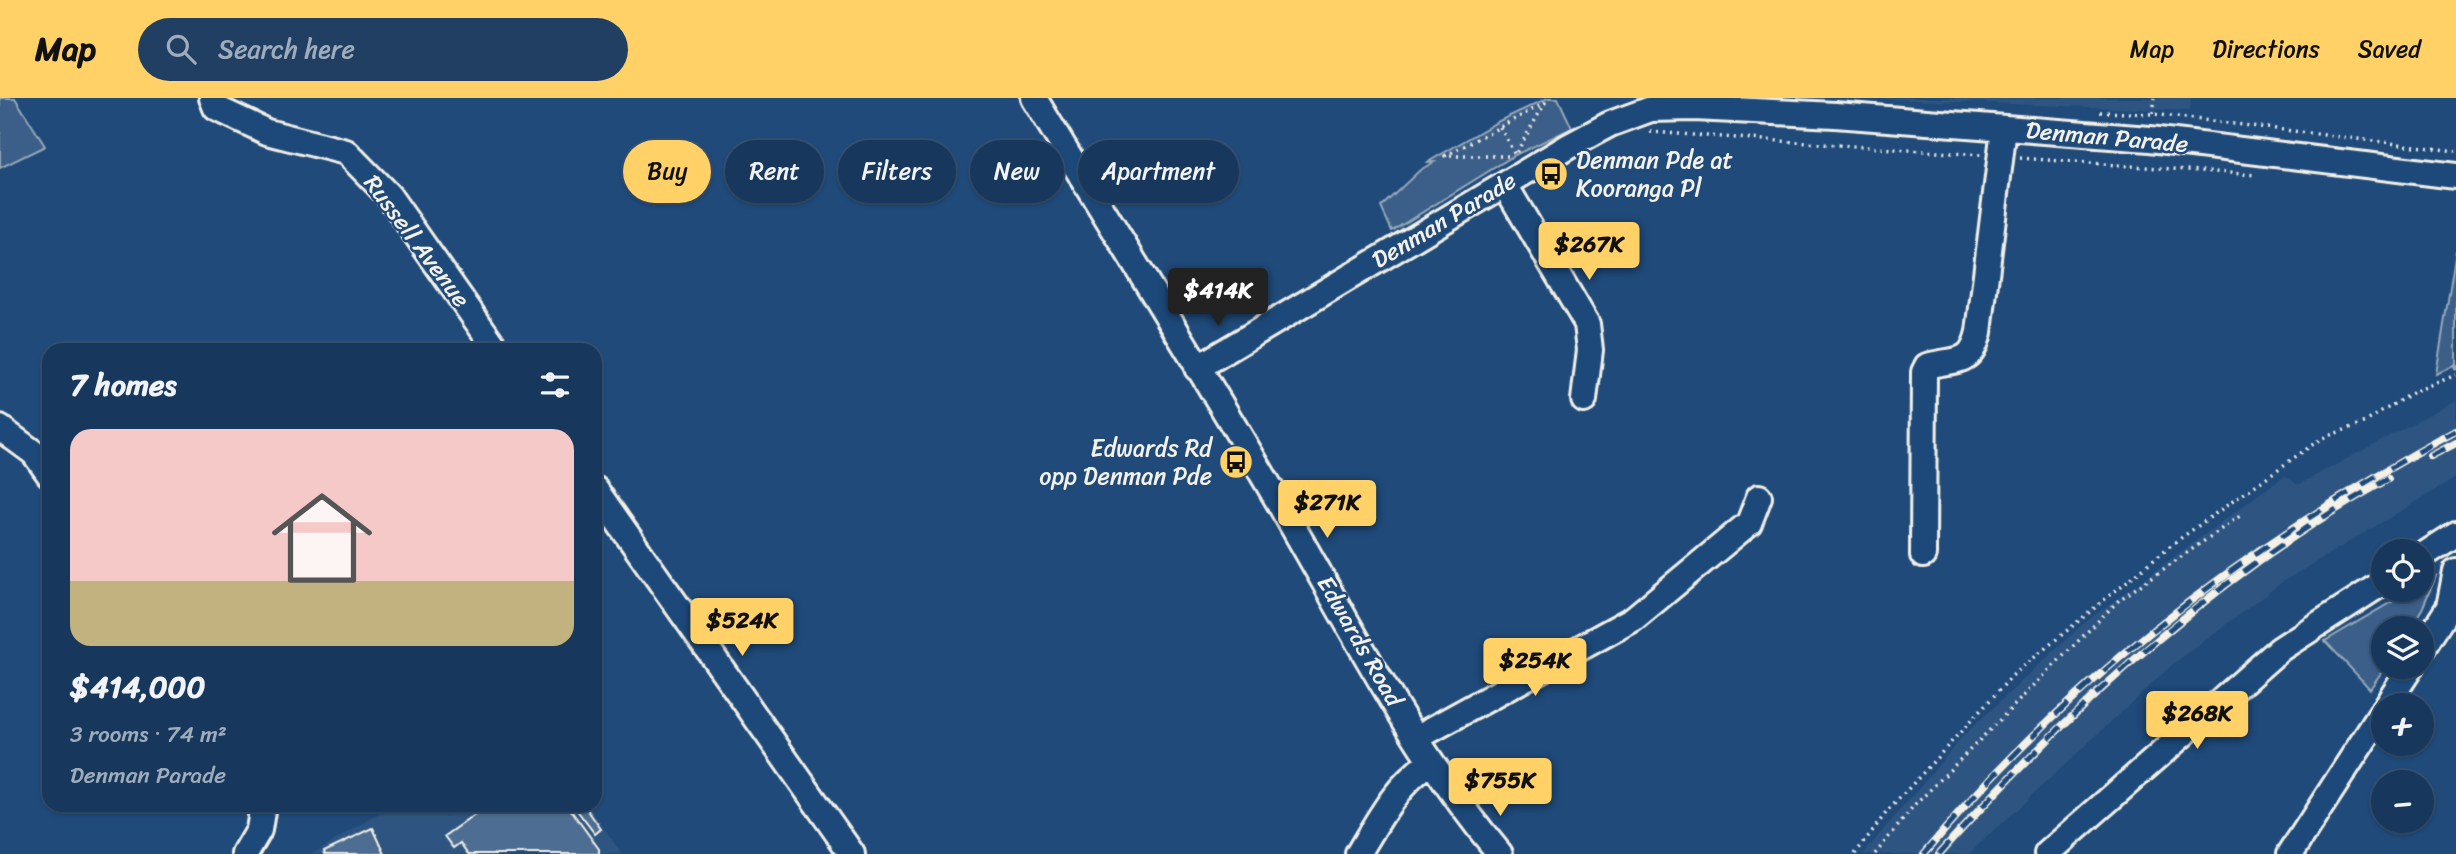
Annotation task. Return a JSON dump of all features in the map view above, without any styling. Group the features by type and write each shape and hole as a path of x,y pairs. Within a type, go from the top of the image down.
{"street":[{"name":"Russell Avenue","path":"212,98 216,108 267,132 346,152 389,196 492,343"},
{"name":"Edwards Road","path":"1034,98 1416,738 1465,812 1500,854"},
{"name":"Denman Parade","path":"1197,368 1610,124 1665,103 2150,139 2456,176"},
{"path":"1923,555 1924,372 1927,366 1966,359 1973,352 1979,332 2004,128"},
{"path":"1505,185 1587,324 1590,350 1584,400"},
{"path":"0,428 34,453 42,464"},
{"path":"1416,738 1633,619 1749,523 1759,497"},
{"path":"602,499 852,854"},
{"path":"2434,548 2456,534"},
{"path":"2434,630 2449,607 2456,571"},
{"path":"2047,854 2280,649 2371,590"},
{"path":"2290,854 2371,729"},
{"path":"1358,854 1396,792 1410,776 1431,762"},
{"path":"245,854 259,830 262,812"}],"path":[{"path":"1545,103 1515,155 1445,156 1545,103"},
{"path":"1500,127 1515,155"},
{"path":"1641,132 2263,176"},
{"path":"1855,854 1886,813 2013,675 2171,545 2322,438 2364,423 2413,393 2456,375"},
{"path":"1875,854 1916,804 2119,600 2240,516"}],"shaded area":[{"path":"0,98 15,98 45,146 0,168"},
{"path":"1548,98 1558,98 1572,128 1515,155 1392,231 1381,207 1420,170 1434,162 1428,162 1499,121"},
{"path":"1862,98 2191,98 2190,111"},
{"path":"2456,250 2456,365 2436,374"},
{"path":"2456,400 2456,478 2284,581 2173,664 1969,854 1863,854 1964,735 2083,624 2285,475 2298,485"},
{"path":"2392,602 2425,602 2418,616 2371,616 2371,679 2377,679 2370,689 2325,641"},
{"path":"382,812 441,812 445,817 453,812 593,812 622,854 312,854"}],"building":[{"path":"479,812 572,812 599,849 599,854 469,854 461,843 454,848 445,836"},
{"path":"578,812 589,812 601,829 595,834"},
{"path":"373,828 385,854 325,854 324,851"}],"railway":[{"path":"1924,854 1981,790 2041,729 2104,671 2170,617 2309,518 2456,431"},
{"path":"2431,456 2456,443"},
{"path":"1939,854 2040,748 2148,648 2264,557 2325,516 2388,479"}],"place":[{"name":"Denman Pde at Kooranga Pl","path":"1551,174"},
{"name":"Edwards Rd opp Denman Pde","path":"1236,462"}]}
